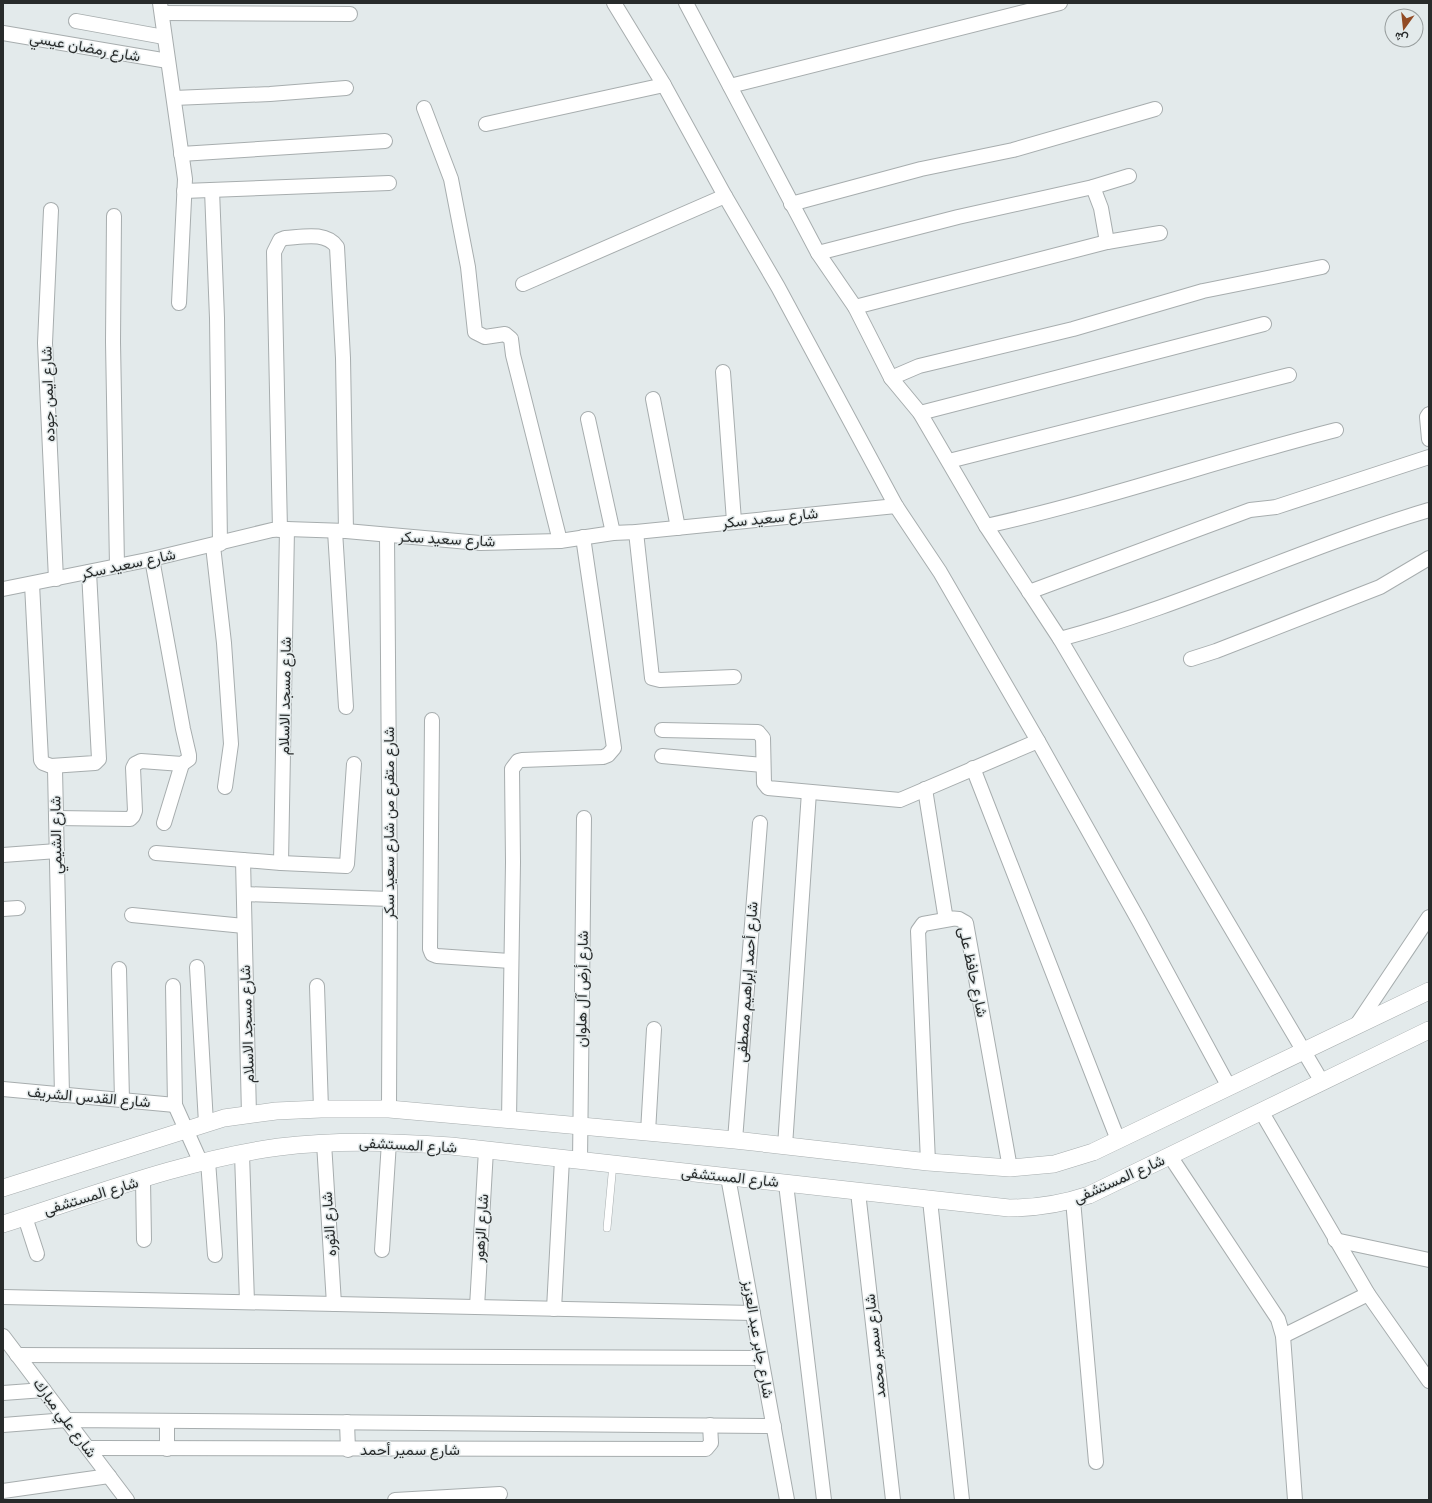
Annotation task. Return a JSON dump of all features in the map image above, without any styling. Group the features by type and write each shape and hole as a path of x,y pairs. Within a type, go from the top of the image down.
{"street":[{"path":"614,3 664,85 725,196 778,287 896,506 940,572 1038,741 1139,921 1229,1087"},
{"path":"730,86 1060,3"},
{"path":"692,4 730,86 818,253 855,308 892,378 920,413 949,460 986,526 1060,639 1322,1082"},
{"path":"178,303 184,191 174,98 161,8 350,14"},
{"path":"76,21 164,37"},
{"name":"شارع رمضان عيسي","path":"3,33 168,61"},
{"path":"486,124 664,85"},
{"path":"174,98 270,94 346,88"},
{"path":"424,108 451,179 468,267 475,332 485,337 505,334 511,339 513,355 560,541"},
{"path":"791,204 921,169 1013,150 1155,109"},
{"path":"181,154 384,141"},
{"path":"818,253 958,217 1093,187 1129,176"},
{"path":"184,191 389,183"},
{"path":"1093,187 1101,208 1107,242"},
{"path":"212,190 217,326 216,545 231,744 225,787"},
{"path":"523,284 725,196"},
{"name":"شارع ايمن جوده","path":"51,210 45,343 56,579"},
{"path":"114,216 113,342 117,566"},
{"path":"855,308 1107,242 1160,233"},
{"name":"شارع مسجد الاسلام","path":"281,863 283,529 274,252 280,240 285,238 323,236 332,240 337,247 343,358 340,531"},
{"path":"892,378 919,366 1073,329 1203,291 1322,267"},
{"path":"920,413 1264,324"},
{"path":"723,372 734,521"},
{"path":"949,460 1289,374"},
{"path":"653,399 678,528"},
{"path":"1429,414 1427,417 1429,439"},
{"path":"588,419 613,533"},
{"path":"986,526 1043,514 1254,451 1336,430"},
{"path":"1029,592 1250,510 1276,507 1429,457"},
{"name":"شارع سعيد سكر","path":"3,590 152,559 283,529 340,531 480,543 560,541 613,533 896,506"},
{"path":"1060,639 1101,628 1310,550 1429,510"},
{"path":"340,531 346,707"},
{"path":"636,532 652,678 660,680 734,677"},
{"name":"شارع متفرع من شارع سعيد سكر","path":"387,536 390,899 389,1109"},
{"path":"509,1120 513,862 512,769 518,761 522,760 603,757 608,755 614,748 583,537"},
{"path":"1191,659 1216,651 1380,587 1429,558"},
{"path":"152,559 189,755 189,759 182,764 164,823"},
{"path":"51,766 95,763 99,759 89,572"},
{"name":"شارع الشيمي","path":"32,584 41,758 43,763 55,769 62,1095"},
{"path":"432,720 430,949 432,954 437,956 511,961"},
{"path":"662,730 755,731 760,733 763,738 764,783 768,788 895,800 910,797 973,768 1038,741"},
{"path":"662,756 763,765"},
{"path":"56,818 130,818 133,816 135,810 134,764 140,761 182,764"},
{"path":"156,854 343,866 347,864 354,764"},
{"path":"973,768 1118,1140"},
{"name":"شارع حافظ على","path":"925,789 945,914 951,919 962,919 966,923 1010,1168"},
{"path":"785,1146 809,792"},
{"name":"شارع أرض آل هلوان","path":"580,1161 584,818"},
{"name":"شارع أحمد إبراهيم مصطفى","path":"735,1140 760,823"},
{"path":"3,855 57,851"},
{"name":"شارع مسجد الاسلام","path":"243,860 249,1115"},
{"path":"244,894 390,899"},
{"path":"3,909 18,908"},
{"path":"132,915 244,926"},
{"path":"1356,1026 1429,917"},
{"path":"928,1162 918,931 924,924 951,919"},
{"path":"197,967 206,1124"},
{"path":"119,970 122,1100"},
{"path":"173,986 175,1105 186,1130 204,1162 215,1255"},
{"path":"317,986 321,1109"},
{"path":"3,1188 224,1118 276,1111 321,1109 389,1109 735,1140 928,1162 1010,1168 1054,1164 1093,1152 1429,991"},
{"path":"648,1132 654,1029"},
{"name":"شارع المستشفى","path":"3,1224 204,1162 279,1147 324,1143 390,1142 486,1150 930,1200 1009,1208 1035,1208 1089,1195 1429,1030"},
{"name":"شارع القدس الشريف","path":"3,1089 175,1105"},
{"path":"1261,1111 1335,1240 1368,1294 1429,1381"},
{"path":"382,1250 390,1142"},
{"name":"شارع الثوره","path":"324,1143 334,1304"},
{"name":"شارع الزهور","path":"477,1307 486,1150"},
{"path":"242,1154 247,1302"},
{"path":"1170,1156 1278,1319 1283,1336 1295,1500"},
{"path":"554,1309 562,1158"},
{"name":"شارع جابر عبد العزيز","path":"728,1177 787,1500"},
{"path":"143,1180 144,1240"},
{"path":"786,1184 824,1500"},
{"name":"شارع سمير محمد","path":"858,1192 893,1500"},
{"path":"930,1200 962,1500"},
{"path":"1073,1200 1096,1462"},
{"path":"25,1217 38,1254"},
{"path":"1335,1240 1429,1260"},
{"path":"1283,1336 1368,1294"},
{"path":"3,1297 753,1313"},
{"name":"شارع علي مبارك","path":"3,1336 12,1352 44,1390 127,1500"},
{"path":"12,1352 761,1358"},
{"path":"3,1393 44,1390"},
{"path":"3,1425 67,1420 774,1426"},
{"path":"167,1421 167,1449"},
{"path":"347,1422 348,1450"},
{"name":"شارع سمير أحمد","path":"88,1448 348,1450 706,1449 711,1443 710,1425"},
{"path":"3,1491 109,1476"},
{"path":"395,1500 500,1494"}],"lane":[{"path":"607,1228 612,1164"}]}
